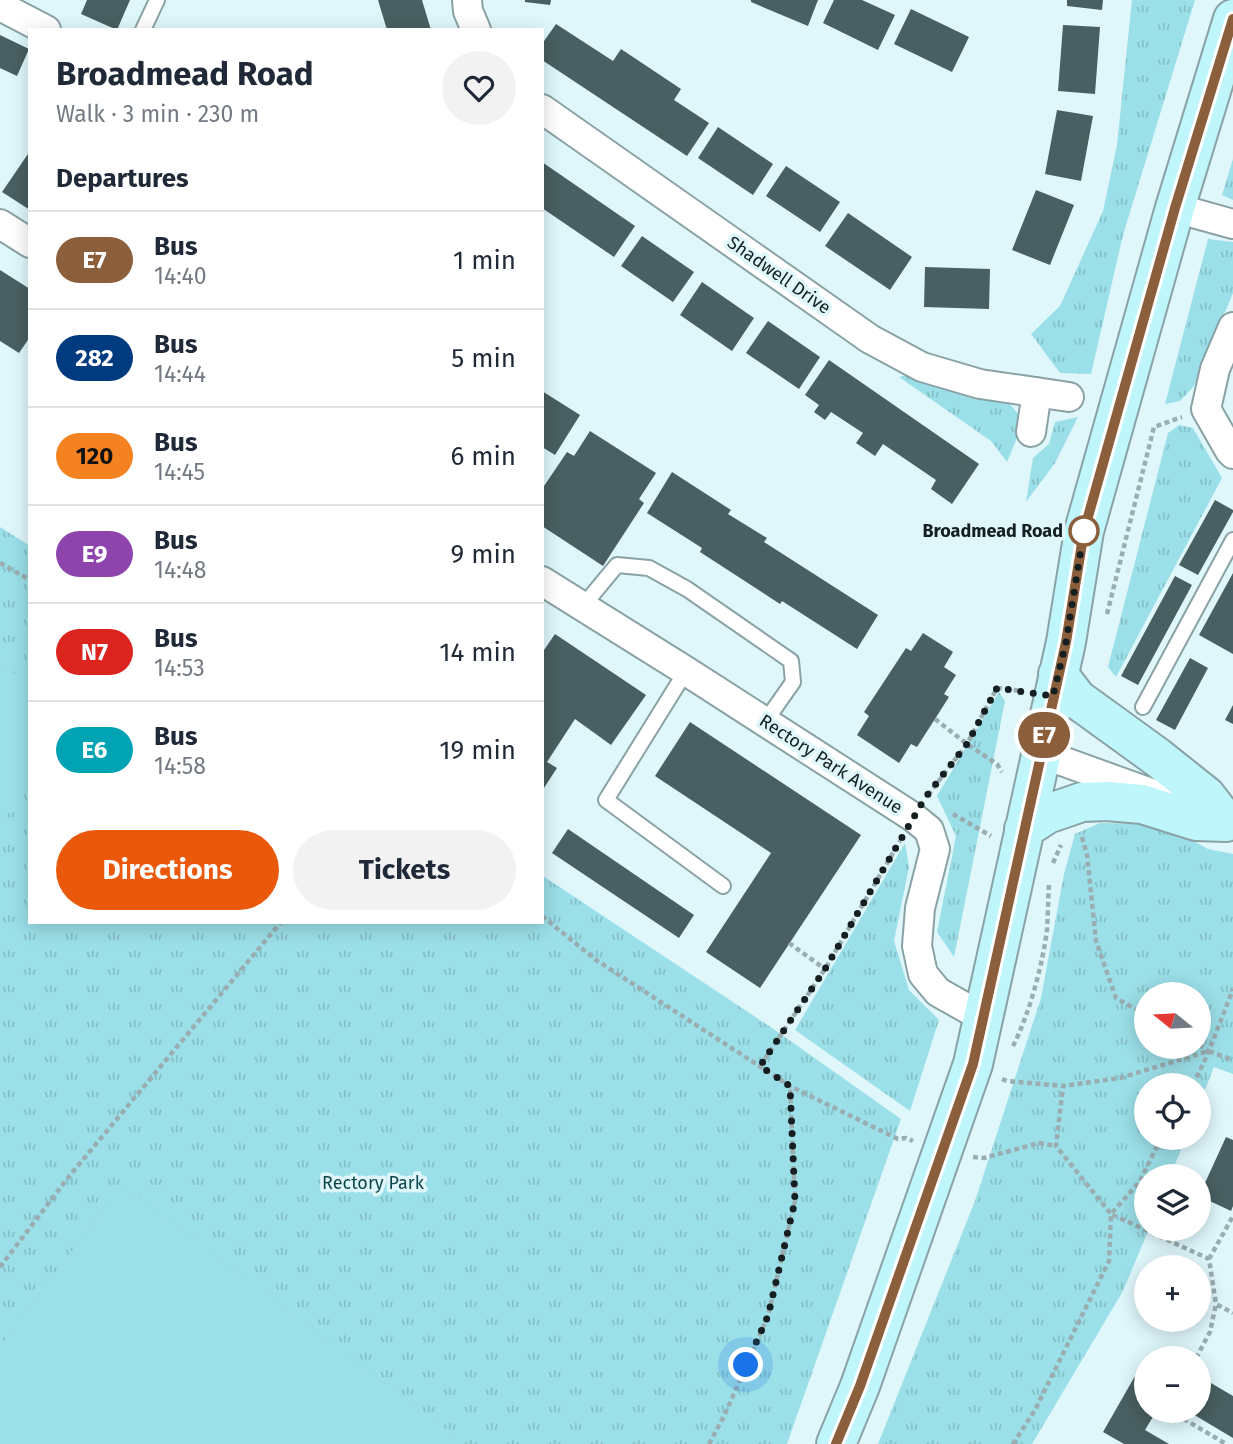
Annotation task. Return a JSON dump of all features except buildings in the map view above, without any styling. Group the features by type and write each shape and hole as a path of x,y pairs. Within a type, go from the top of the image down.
{"main road":[{"path":"836,1444 860,1386 973,1064 1066,642 1084,531 1175,208 1233,19"},
{"path":"1056,685 1157,757 1206,796 1229,823"},
{"path":"1021,841 1047,814 1082,802 1142,804 1196,821 1229,823"}],"street":[{"path":"467,0 474,28"},
{"path":"0,6 42,28"},
{"name":"Shadwell Drive","path":"544,110 870,339 922,367 980,384 1069,397"},
{"path":"1175,208 1233,224"},
{"path":"0,224 28,242"},
{"path":"1233,327 1215,369 1206,409 1233,454"},
{"path":"1031,432 1037,392"},
{"name":"Rectory Park Avenue","path":"544,582 913,817 929,830 935,849 920,908 917,946 923,974 938,992 984,1018"},
{"path":"1040,753 1229,823"}],"lane":[{"path":"144,28 157,0"},
{"path":"1143,707 1233,540"},
{"path":"583,606 617,565 649,568 687,589 791,661 793,682 765,722"},
{"path":"686,671 606,800 723,886"}],"path":[{"path":"1105,622 1154,427 1206,409"},
{"path":"0,563 28,579"},
{"path":"760,1066 825,969 925,798 967,744 997,688 1056,685"},
{"path":"935,719 997,764 1002,772"},
{"path":"949,811 1021,841"},
{"path":"1079,828 1087,855 1096,941 1116,998 1134,1008"},
{"path":"1010,1050 1027,1013 1046,932 1050,873 1066,839"},
{"path":"544,918 596,960 790,1086 898,1139 905,1138"},
{"path":"0,1267 71,1174 279,924"},
{"path":"789,943 825,969"},
{"path":"1211,1046 1233,989"},
{"path":"1211,1052 1233,1060"},
{"path":"1005,1069 1002,1079 1007,1081 1063,1086 1120,1078 1183,1059"},
{"path":"709,1444 768,1316 795,1201 790,1086"},
{"path":"1056,1146 1063,1086"},
{"path":"969,1156 984,1158 1039,1143 1056,1146 1111,1214 1200,1255"},
{"path":"1013,1444 1035,1410 1110,1261 1111,1214 1140,1181 1155,1150"},
{"path":"1211,1255 1233,1216"},
{"path":"1202,1346 1210,1332 1216,1304 1211,1272"},
{"path":"1216,1304 1233,1313"},
{"path":"1191,1423 1226,1444"}],"green space":[{"path":"1132,0 1195,0 1123,235 1091,374 1060,373 1031,334 1060,306 1103,211 1117,145"},
{"path":"1233,159 1233,200 1222,195"},
{"path":"1208,239 1233,242 1233,293 1194,386 1180,401 1165,404"},
{"path":"907,375 953,391 1007,401 1020,416 1017,438 1007,462 991,441 899,377"},
{"path":"1078,417 1055,463 1026,502 1033,458 1049,444 1055,422"},
{"path":"1179,425 1193,428 1222,478 1116,677 1108,667 1168,433"},
{"name":"Rectory Park","path":"0,527 28,545 28,924 544,924 544,877 775,1030 901,1119 787,1444 0,1444"},
{"path":"0,662 28,684 28,789 0,824"},
{"path":"999,692 1005,701 954,957 937,932 956,836 937,796"},
{"path":"1100,823 1163,824 1208,849 1233,854 1233,1074 1214,1067 1211,1075 1134,1073 1134,1150 1181,1150 1175,1164 1134,1164 1134,1241 1144,1241 1138,1255 1134,1255 1134,1265 1123,1291 1032,1444 878,1444 975,1201 1041,998 1064,874 1075,834"},
{"path":"905,843 909,867 894,941 909,990 939,1020 910,1111 795,1030"},
{"path":"122,1184 466,1444 0,1444 0,1346"}],"bus line":[{"name":"E7","path":"836,1444 860,1386 973,1064 1066,642 1084,531 1175,208 1233,19"}],"place":[{"name":"Broadmead Road","path":"1084,531"}],"route":[{"path":"746,1365 768,1316 795,1201 790,1086 760,1066 825,969 925,798 967,744 997,688 1053,696 1066,642 1084,531"}]}
